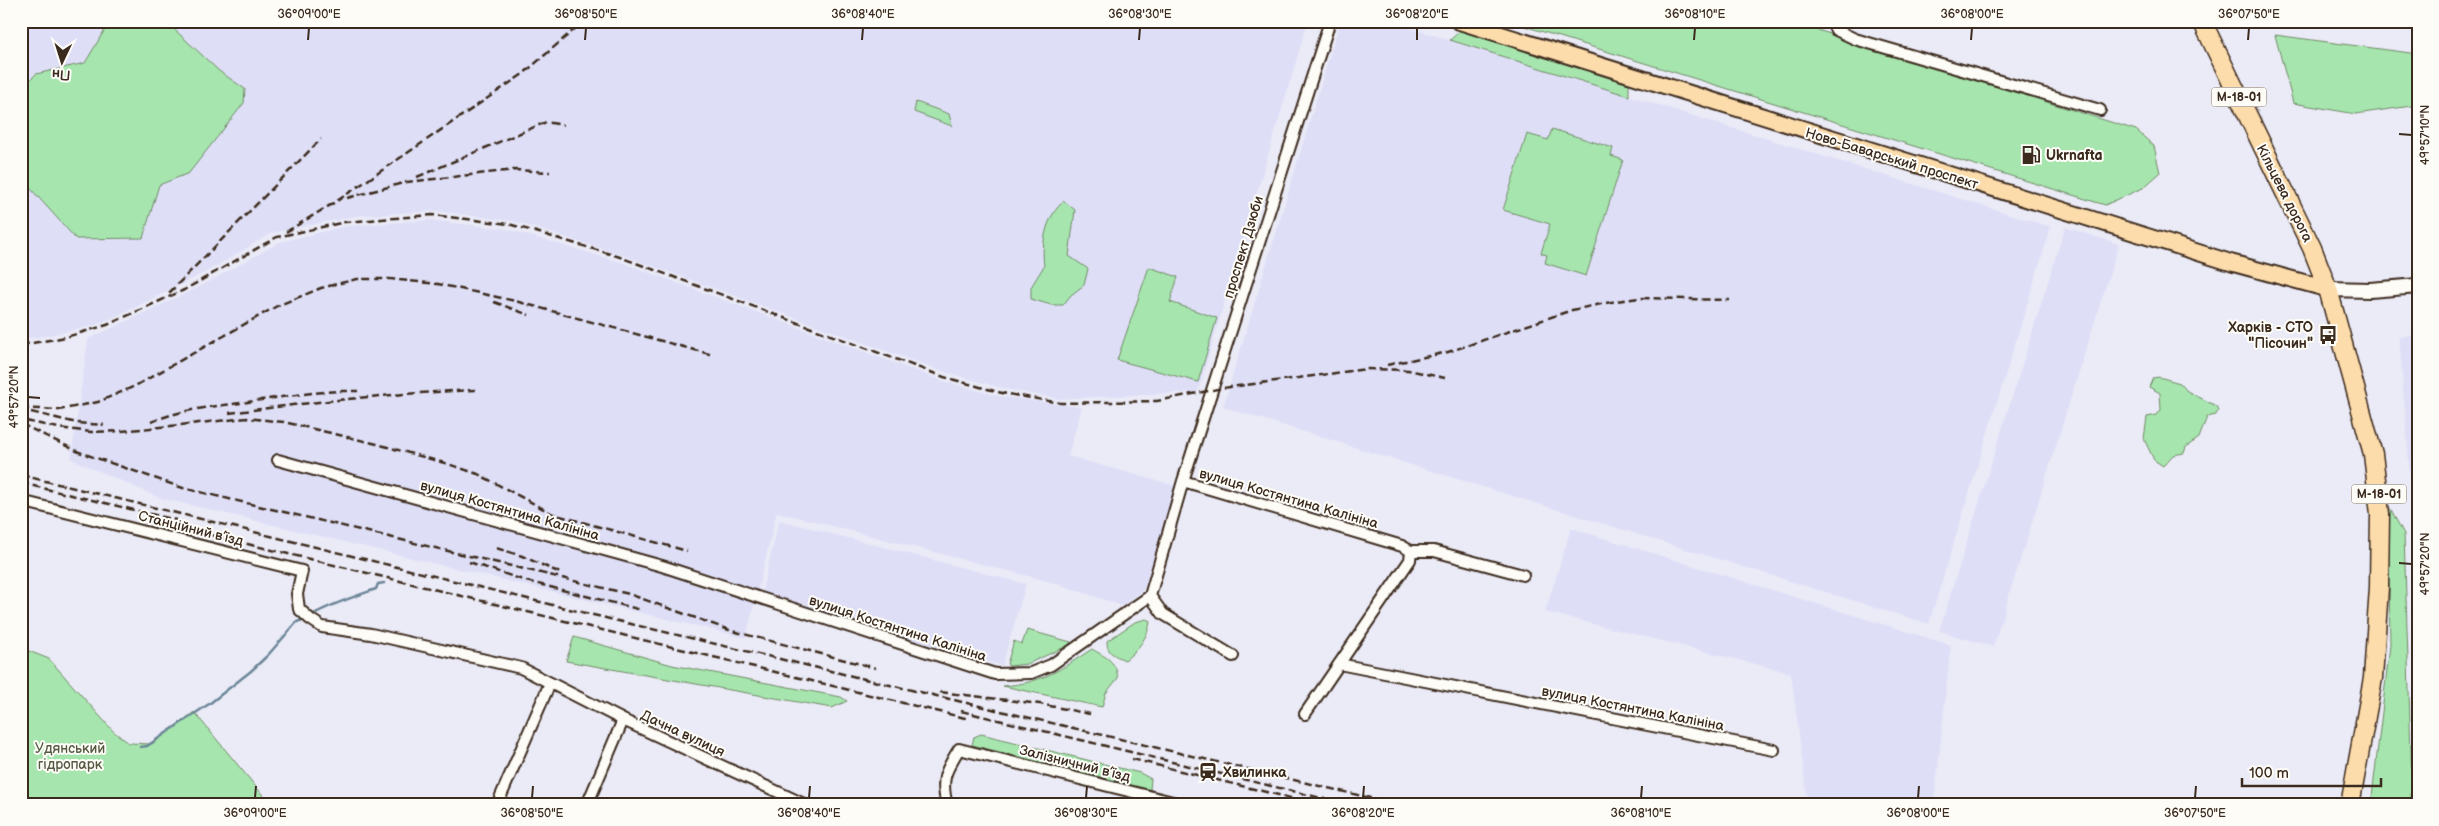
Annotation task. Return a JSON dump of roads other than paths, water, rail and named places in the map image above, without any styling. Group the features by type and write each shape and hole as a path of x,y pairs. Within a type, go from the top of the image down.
{"highway":[{"name":"Кільцева дорога","path":"2202,21 2264,151 2300,219 2328,289 2365,421 2378,486 2380,545 2373,678 2350,805"}],"main road":[{"name":"Ново-Баварський проспект","path":"1458,21 2232,264 2328,289"}],"street":[{"name":"проспект Дзюби","path":"1183,482 1330,21"},
{"path":"1810,21 1831,21 1836,30 1855,39 2100,110"},
{"path":"2328,289 2370,290 2418,286"},
{"name":"вулиця Костянтина Калініна","path":"278,460 662,566 996,674 1031,673 1052,665 1150,596 1183,482 1402,546 1412,551 1434,551 1522,575"},
{"name":"Станційний в’їзд","path":"21,501 302,571 297,594 305,616"},
{"path":"1305,714 1410,560 1412,551"},
{"path":"1150,596 1163,614 1233,656"},
{"name":"Дачна вулиця","path":"305,616 322,627 371,634 521,668 622,720 806,805"},
{"name":"вулиця Костянтина Калініна","path":"1339,664 1774,750"},
{"path":"497,805 550,683"},
{"path":"586,805 622,720"},
{"name":"Залізничний в’їзд","path":"947,805 944,793 944,774 959,748 1161,802 1185,805"}],"waterway":[{"path":"310,616 334,604 376,589 378,584 384,583"},
{"path":"140,747 147,746 209,704 251,671 297,622 305,619"}],"railway":[{"path":"286,232 337,201 523,74 584,21"},
{"path":"417,177 546,122 563,125"},
{"path":"169,293 321,139"},
{"path":"347,198 407,182 514,170 550,172"},
{"path":"21,345 66,337 107,325 184,290 277,237 345,222 432,215 509,224 617,256 944,377 1002,393 1061,403 1157,401 1223,388 1366,369 1408,370 1445,378"},
{"path":"21,408 59,410 98,402 135,386 277,306 321,288 357,279 390,279 438,284 515,301 713,355"},
{"path":"1387,365 1448,352 1572,310 1616,301 1639,298 1730,300"},
{"path":"494,302 529,315"},
{"path":"229,413 353,398 477,390"},
{"path":"151,422 164,417 215,406 332,391 358,391"},
{"path":"31,412 77,423 104,425"},
{"path":"26,421 58,428 91,432 122,431 247,418 284,422 377,444 448,464 478,474 553,514 687,551"},
{"path":"21,424 79,452 183,488 629,594 732,631 876,668"},
{"path":"21,475 614,620 1400,805"},
{"path":"21,483 176,520"},
{"path":"165,524 969,719"},
{"path":"496,548 522,556 560,573"},
{"path":"469,562 526,581 642,610"},
{"path":"940,692 1040,704 1090,714"},
{"path":"961,711 1350,805"},
{"path":"1132,759 1319,805"}],"place":[{"name":"Ukrnafta","path":"2031,155"},
{"name":"Харків - СТО \"Пісочин\"","path":"2328,335"},
{"name":"Хвилинка","path":"1208,772"}],"park label":[{"name":"Удянський гідропарк","path":"70,756"}]}
